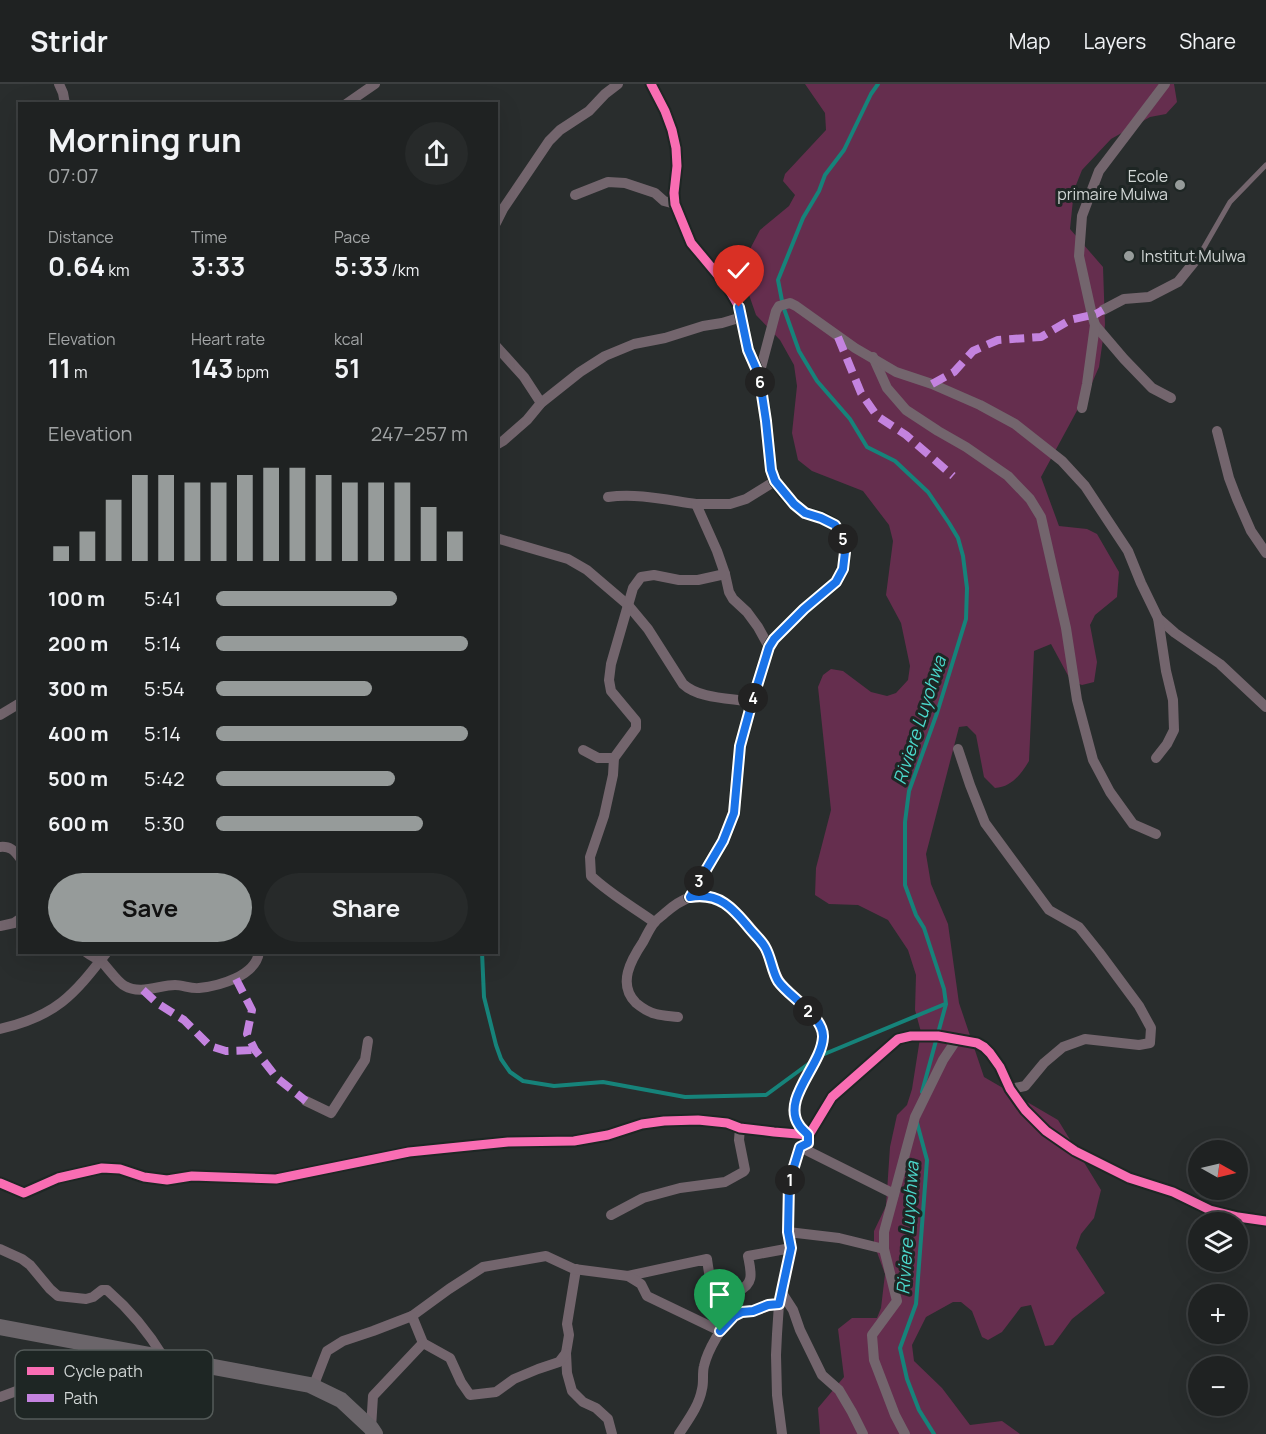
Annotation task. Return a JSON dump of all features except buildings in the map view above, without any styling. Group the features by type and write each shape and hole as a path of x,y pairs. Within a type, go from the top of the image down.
{"highway":[{"path":"0,1327 122,1350"},
{"path":"213,1367 313,1386 341,1400 373,1431"}],"street":[{"path":"59,84 64,102"},
{"path":"349,102 375,84"},
{"path":"498,220 549,141 560,130 589,111 618,84"},
{"path":"651,84 665,111 676,148 675,204 691,243 727,286 739,307 748,350 759,375 771,470 775,481 794,504 805,513 835,525 842,537 845,552 843,569 836,582 804,609 769,647 740,746 734,813 723,841 690,897"},
{"path":"1165,84 1099,171 1082,216 1079,256 1095,325 1152,388 1171,398"},
{"path":"575,195 608,182 624,183 655,193 664,201 675,204"},
{"path":"1103,310 1124,299 1149,297 1178,282 1199,256"},
{"path":"759,375 773,319 784,304 796,306 855,348 896,372 942,388 1015,424 1062,461 1085,486 1128,551 1158,618 1173,700 1174,730 1156,758"},
{"path":"498,444 527,420 541,403 580,372 605,356 634,344 742,318"},
{"path":"1082,408 1095,325"},
{"path":"498,348 524,377 541,403"},
{"path":"873,357 887,388 906,410 966,447 1008,477 1030,499 1041,517 1066,628 1077,700 1093,760 1110,792 1133,824 1156,834"},
{"path":"1217,431 1237,499 1251,531 1266,553"},
{"path":"608,497 641,496 696,504 730,504 746,499 775,481"},
{"path":"696,504 717,551 729,592 758,627 769,647"},
{"path":"498,539 568,558 587,570 628,605 648,629 683,684 689,689 708,696 752,702"},
{"path":"654,922 603,888 591,876 590,857 604,816 613,775 614,758 636,728 636,721 611,691 609,680 611,664 633,588 641,578 654,575 680,580 698,580 725,574"},
{"path":"1158,618 1175,633 1220,664 1266,707"},
{"path":"0,715 18,704"},
{"path":"958,749 985,823 1049,910 1079,927 1139,1006 1151,1028 1150,1043 1139,1045 1084,1039 1062,1047 1025,1086 1010,1089"},
{"path":"583,750 598,758 614,758"},
{"path":"0,847 7,846 18,855"},
{"path":"678,1017 644,1010 634,1001 627,988 627,974 633,958 654,922 674,905 690,897 707,895 721,900 735,910 764,946 778,981 823,1029 819,1056 798,1093 794,1109 798,1125 808,1135"},
{"path":"0,926 18,920"},
{"path":"0,1029 21,1024 52,1010 67,999 104,957 124,986 143,990 176,985 197,988 236,979 247,972 259,954"},
{"path":"782,1434 777,1395 776,1355 781,1298 791,1248 788,1232 789,1183 800,1147 808,1143 808,1135 832,1097 898,1039 910,1036 938,1036 976,1043 984,1047 1000,1068 1010,1089 1025,1110 1046,1131 1075,1151 1129,1178 1173,1192 1210,1210 1266,1221"},
{"path":"905,1434 895,1415 874,1360 872,1335 897,1301 884,1249 884,1232 915,1117 943,1060 957,1040"},
{"path":"306,1101 331,1113 365,1060 368,1041"},
{"path":"0,1183 24,1193 58,1178 102,1168 166,1180 192,1176 276,1179 409,1152 508,1142 574,1141 608,1135 642,1124 698,1120 740,1128 808,1135"},
{"path":"611,1215 643,1198 680,1188 725,1182 743,1172 745,1170 739,1140 740,1128"},
{"path":"800,1147 894,1194"},
{"path":"788,1232 839,1238 884,1249"},
{"path":"313,1386 327,1352 343,1341 412,1316 483,1267 546,1256 576,1269 628,1275 707,1259 710,1279 716,1288 724,1292 738,1291 745,1288 749,1282 751,1272 748,1256 791,1248"},
{"path":"1,1251 22,1259 30,1265 58,1296 86,1299 102,1290 107,1290 133,1316 159,1350"},
{"path":"576,1269 567,1324 569,1335 566,1353 567,1373 572,1391 583,1402 596,1407 608,1419 612,1434"},
{"path":"628,1275 641,1284 647,1296 720,1331"},
{"path":"734,1316 738,1291"},
{"path":"679,1434 694,1410 702,1389 704,1367 710,1349 720,1331 734,1316 742,1312 753,1311 781,1298"},
{"path":"781,1298 793,1310 822,1375 839,1390 863,1434"},
{"path":"412,1316 423,1343 450,1358 470,1395 496,1392 514,1379 559,1362 566,1353"},
{"path":"373,1431 373,1396 423,1343"},
{"path":"85,1350 90,1344"},
{"path":"0,1397 15,1392"}],"lane":[{"path":"1199,256 1230,202 1266,165"}],"shaded area":[{"path":"805,84 1174,84 1177,102 1166,114 1150,117 1111,139 1082,170 1074,190 1070,229 1103,267 1105,325 1099,367 1041,477 1059,526 1087,529 1097,534 1119,572 1117,597 1095,615 1090,625 1097,662 1094,682 1082,685 1071,681 1051,644 1034,651 1029,761 1015,779 1001,787 995,788 984,777 976,735 967,726 959,727 926,854 931,884 948,924 959,1003 984,1077 1058,1120 1101,1190 1094,1218 1081,1234 1076,1248 1105,1293 1072,1319 1053,1345 1045,1346 1031,1305 1021,1307 1002,1332 988,1340 982,1337 972,1311 961,1302 953,1302 926,1317 912,1345 914,1361 942,1388 970,1425 1002,1421 1020,1434 820,1434 818,1408 844,1377 838,1329 852,1318 877,1318 881,1308 885,1274 874,1244 874,1231 886,1206 890,1147 897,1115 907,1105 912,1089 921,1032 915,1010 916,975 908,950 888,920 858,905 829,904 815,895 816,868 831,810 818,687 823,675 831,669 843,671 871,692 887,696 896,693 908,680 910,666 901,623 886,595 893,541 889,525 863,491 812,471 798,460 792,433 797,386 794,365 780,340 756,315 747,289 746,271 749,251 760,230 789,206 795,195 783,181 785,174 826,130 825,113"}],"waterway":[{"name":"Riviere Luyohwa","path":"878,84 844,150 825,175 819,191 803,218 778,280 783,306 799,351 817,381 850,419 867,447 895,461 928,492 958,538 963,556 967,588 966,619 937,713 909,791 905,822 905,885 916,915 924,928 944,989 946,1004 922,1092"},
{"path":"482,954 484,997 496,1045 501,1059 510,1072 523,1081 554,1086 603,1082 685,1097 766,1095 811,1062"},
{"path":"822,1055 945,1004"},
{"name":"Riviere Luyohwa","path":"917,1123 927,1160 916,1304 900,1348 907,1379 919,1410 934,1434"}],"marked path":[{"path":"932,384 954,372 973,351 998,340 1041,337 1070,320 1103,310"},
{"path":"838,337 861,393 877,416 906,435 953,476"},
{"path":"236,979 252,1010 247,1034 255,1050 277,1078 306,1101"},
{"path":"143,990 157,1003 184,1020 210,1046 226,1051 255,1050"}],"cycle path":[{"path":"651,84 665,111 676,148 675,204 691,243 727,286 739,307 748,349 759,375 771,470 775,481 785,495 805,513 821,517 835,525 842,537 845,553 843,569 836,582 804,609 769,647 740,746 734,814 723,841 690,897"},
{"path":"0,1183 24,1193 58,1178 102,1168 120,1169 144,1177 167,1180 192,1176 276,1179 409,1152 508,1142 574,1141 608,1135 642,1124 664,1121 698,1120 727,1123 740,1128 809,1135 832,1097 898,1039 911,1036 938,1036 977,1043 984,1047 1000,1067 1010,1089 1025,1110 1046,1131 1075,1151 1129,1178 1173,1192 1210,1210 1266,1221"}],"place":[{"name":"Ecole primaire Mulwa","path":"1180,185"},
{"name":"Institut Mulwa","path":"1129,256"}],"route":[{"path":"720,1331 734,1316 742,1312 779,1304 791,1248 788,1232 789,1183 800,1147 808,1143 808,1135 798,1125 794,1109 798,1093 819,1056 823,1029 778,981 764,946 735,910 721,900 707,895 690,897 723,841 734,813 740,746 769,647 804,609 836,582 843,569 845,552 842,537 835,525 805,513 785,495 775,481 771,470 759,375 748,350 739,307"}]}
